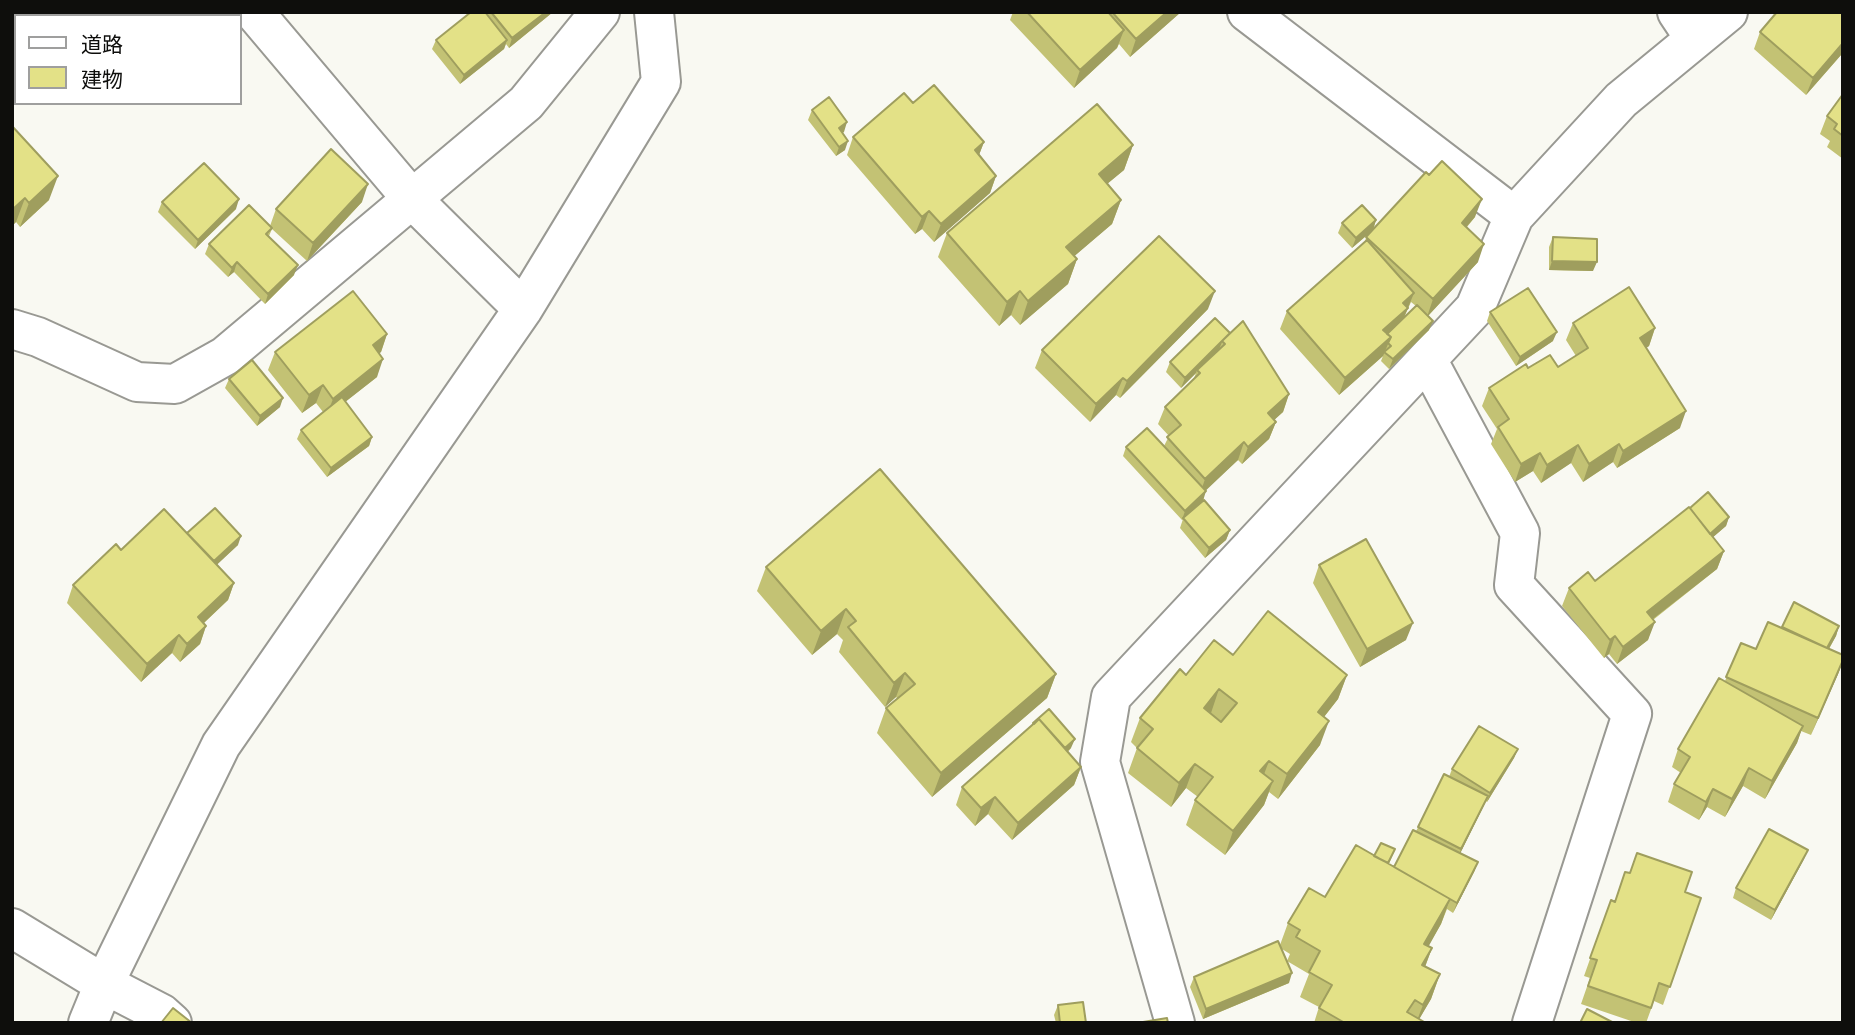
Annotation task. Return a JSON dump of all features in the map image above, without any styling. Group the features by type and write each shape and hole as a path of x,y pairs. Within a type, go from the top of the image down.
{"street":[{"path":"254,12 412,199 523,309"},
{"path":"12,329 38,337 137,382 175,384 225,356 526,103 600,12"},
{"path":"88,1023 104,984 221,745 523,309 661,82 654,12"},
{"path":"1247,12 1514,216"},
{"path":"1175,1023 1100,762 1111,697 1475,308 1514,216 1686,26 1728,12"},
{"path":"1428,361 1520,533 1514,584 1632,714 1532,1023"},
{"path":"12,928 104,984 162,1014 173,1023"}],"building":[{"path":"471,12 485,12 507,40 464,75 436,40"},
{"path":"491,12 546,12 512,38"},
{"path":"1027,12 1108,12 1124,30 1080,70"},
{"path":"1112,12 1167,12 1136,39"},
{"path":"1777,12 1843,12 1843,43 1813,78 1760,32"},
{"path":"934,85 984,142 975,150 996,176 941,224 929,211 922,217 853,137 904,93 913,103"},
{"path":"1843,94 1843,136 1834,129 1837,124 1827,116"},
{"path":"829,97 847,122 839,128 848,141 839,147 812,110"},
{"path":"1097,104 1133,145 1099,174 1121,200 1066,247 1077,259 1028,301 1020,291 1007,302 947,233"},
{"path":"12,126 58,176 29,203 25,198 12,210"},
{"path":"331,149 368,184 313,243 276,209"},
{"path":"1442,161 1482,199 1462,223 1484,244 1433,299 1366,237 1426,172 1429,175"},
{"path":"204,163 239,199 198,240 162,202"},
{"path":"249,205 272,228 266,234 298,265 268,294 237,262 232,268 209,244"},
{"path":"1362,205 1376,220 1356,238 1342,223"},
{"path":"1159,236 1215,291 1127,381 1123,378 1096,404 1042,350"},
{"path":"1553,237 1597,239 1597,262 1552,261"},
{"path":"1367,240 1414,293 1403,303 1408,308 1383,330 1391,337 1345,378 1287,311"},
{"path":"1629,287 1655,328 1640,338 1686,411 1623,451 1619,444 1589,464 1578,445 1547,465 1540,453 1521,464 1498,427 1509,419 1489,388 1526,364 1528,368 1550,355 1558,367 1588,348 1573,323"},
{"path":"1528,288 1557,332 1520,357 1490,312"},
{"path":"353,291 387,334 373,345 383,359 333,399 323,385 309,395 275,352"},
{"path":"1417,305 1433,321 1393,359 1384,352 1391,346 1388,343 1391,337 1387,334"},
{"path":"1215,318 1230,333 1185,378 1170,362"},
{"path":"1243,321 1289,394 1268,413 1276,422 1248,447 1244,442 1205,479 1167,437 1181,425 1165,407 1200,373 1197,370 1225,344 1222,341"},
{"path":"252,360 283,398 260,416 229,379"},
{"path":"342,397 372,437 331,468 301,430"},
{"path":"1147,428 1206,491 1185,511 1126,447"},
{"path":"880,469 1056,674 941,773 886,708 915,684 905,673 894,683 848,627 856,621 846,609 821,631 766,567"},
{"path":"1708,492 1729,517 1710,534 1690,508"},
{"path":"1204,500 1230,530 1209,548 1183,518"},
{"path":"1689,507 1724,551 1647,612 1655,622 1623,647 1615,636 1610,640 1569,588 1588,572 1595,581"},
{"path":"215,508 241,536 214,561 187,533"},
{"path":"164,509 234,583 198,617 206,626 187,644 179,635 147,664 73,585 116,544 121,550"},
{"path":"1366,539 1413,623 1367,649 1319,565"},
{"path":"1794,602 1839,626 1827,648 1782,627"},
{"path":"1268,611 1347,675 1318,712 1329,721 1287,774 1269,761 1260,771 1273,781 1233,831 1195,800 1213,777 1195,764 1179,783 1137,748 1153,729 1140,718 1180,669 1186,675 1214,640 1233,655","holes":["1219,689 1237,703 1221,722 1204,708"]},
{"path":"1768,622 1843,655 1818,718 1726,677 1741,643 1756,649"},
{"path":"1719,678 1803,726 1772,781 1749,768 1732,799 1713,789 1706,802 1674,784 1690,757 1678,749"},
{"path":"1049,709 1075,739 1065,748 1039,719 1033,723"},
{"path":"1039,719 1081,767 1018,823 995,797 981,808 962,787"},
{"path":"1479,726 1518,749 1490,793 1452,769"},
{"path":"1444,774 1488,796 1461,849 1418,827"},
{"path":"1769,829 1808,850 1775,910 1736,888"},
{"path":"1413,830 1478,862 1457,903 1394,867"},
{"path":"1381,843 1395,849 1388,863 1374,856"},
{"path":"1356,845 1450,899 1424,944 1432,948 1422,965 1440,974 1423,1005 1415,1000 1407,1012 1426,1023 1345,1023 1319,1008 1332,985 1309,972 1320,951 1296,937 1300,930 1288,923 1309,888 1325,897"},
{"path":"1637,853 1692,872 1685,892 1701,898 1670,987 1659,983 1651,1008 1588,986 1597,960 1590,958 1611,900 1615,902 1625,872 1630,873"},
{"path":"1278,941 1292,973 1206,1009 1194,977"},
{"path":"1083,1002 1086,1023 1060,1023 1058,1005"},
{"path":"173,1008 192,1023 161,1023"},
{"path":"1587,1009 1614,1023 1580,1023"},
{"path":"1167,1018 1168,1023 1137,1023"}]}
